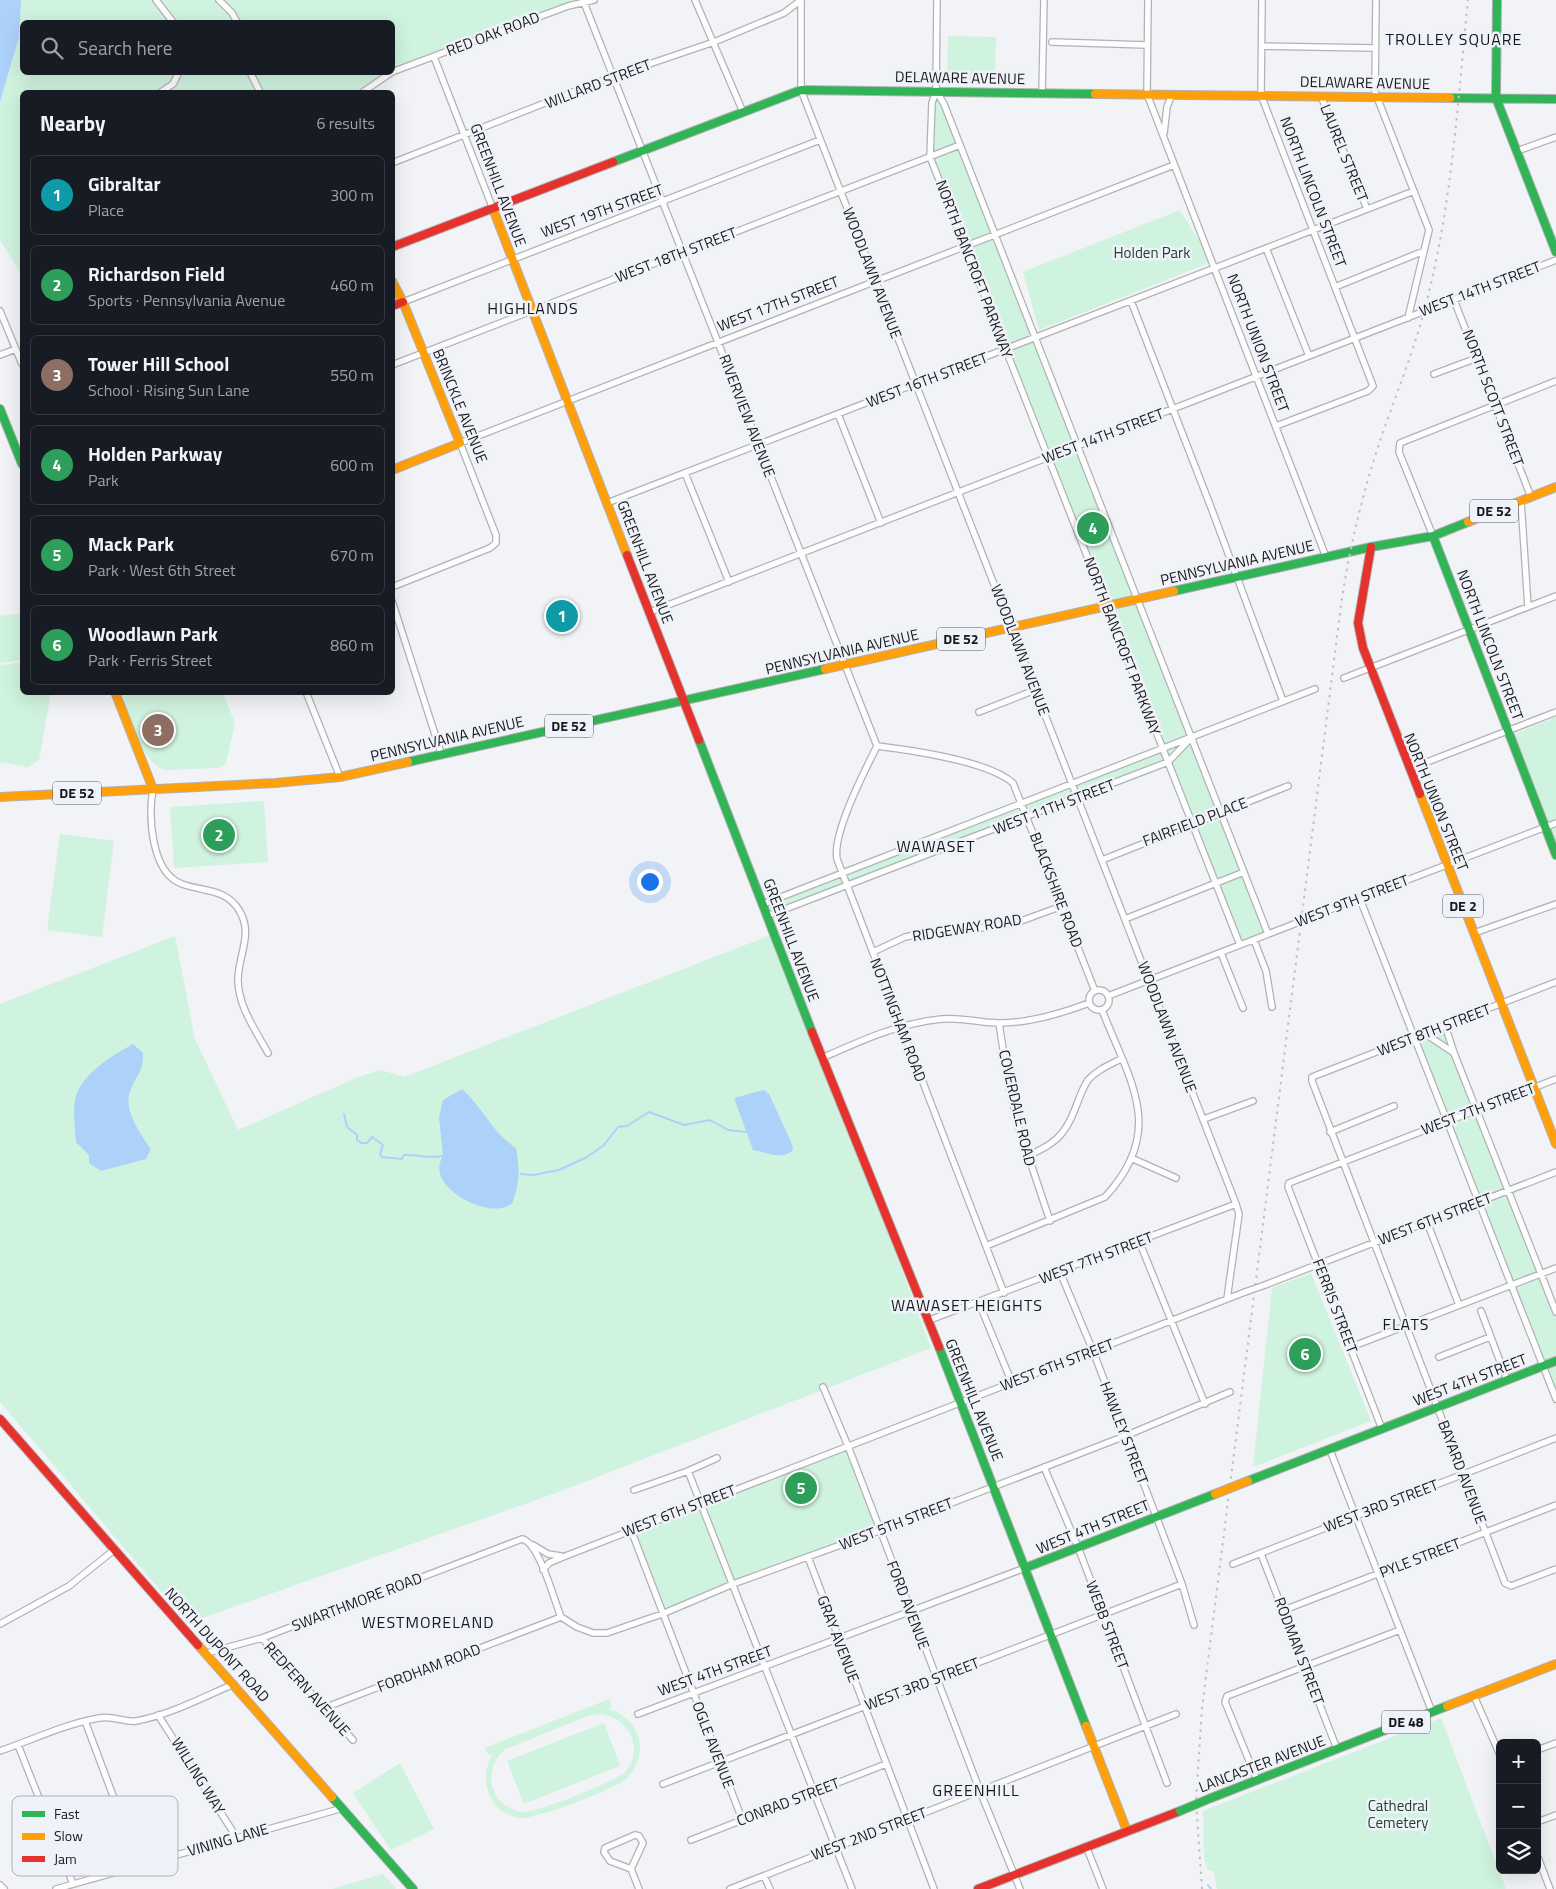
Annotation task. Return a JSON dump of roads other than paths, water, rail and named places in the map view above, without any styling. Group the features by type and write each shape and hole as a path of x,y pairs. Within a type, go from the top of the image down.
{"street":[{"path":"156,0 171,20"},
{"path":"219,0 232,13 235,20"},
{"name":"RED OAK ROAD","path":"395,71 563,8 584,1 594,0"},
{"path":"696,0 744,112"},
{"name":"WILLARD STREET","path":"395,162 614,76 714,42 784,13 801,0"},
{"name":"WOODLAWN AVENUE","path":"801,0 801,90 1236,1204 1239,1214 1227,1299"},
{"name":"NORTH BANCROFT PARKWAY","path":"937,0 936,91 932,103 930,157 1240,945"},
{"path":"1042,92 1044,0"},
{"name":"NORTH UNION STREET","path":"1148,0 1147,94 1326,557"},
{"name":"NORTH LINCOLN STREET","path":"1262,0 1261,95 1355,338 1372,388 1276,426"},
{"path":"1376,0 1376,97 1429,230 1408,318"},
{"path":"1497,0 1496,98 1556,252"},
{"name":"RIVERVIEW AVENUE","path":"584,1 877,746"},
{"path":"1052,42 1147,44"},
{"path":"1262,46 1375,48"},
{"name":"GREENHILL AVENUE","path":"434,57 822,1058 961,1402 1128,1831"},
{"path":"164,90 173,84 178,75"},
{"path":"252,75 259,90"},
{"name":"RED OAK ROAD","path":"366,90 387,75"},
{"name":"DELAWARE AVENUE","path":"395,246 801,90 1556,99"},
{"name":"NORTH BANCROFT PARKWAY","path":"936,91 944,104 1268,934"},
{"name":"NORTH UNION STREET","path":"1164,138 1164,124 1172,94"},
{"name":"LAUREL STREET","path":"1320,96 1367,209"},
{"path":"1517,151 1556,136"},
{"name":"WEST 19TH STREET","path":"395,305 512,258 664,203 820,140"},
{"name":"WEST 18TH STREET","path":"395,364 960,145"},
{"name":"WEST 17TH STREET","path":"395,469 1174,165"},
{"name":"WEST 16TH STREET","path":"607,504 1414,191"},
{"path":"1266,248 1308,356"},
{"path":"1335,287 1424,251"},
{"name":"WEST 14TH STREET","path":"650,612 1556,260"},
{"name":"BRINCKLE AVENUE","path":"395,287 424,353 496,535 496,543 490,548 395,586"},
{"name":"NORTH SCOTT STREET","path":"1454,300 1531,497"},
{"path":"1131,301 1283,701"},
{"path":"0,311 20,359"},
{"path":"0,356 16,349"},
{"path":"1434,374 1477,358"},
{"path":"1495,404 1556,381"},
{"name":"NORTH LINCOLN STREET","path":"1495,404 1404,440 1399,445 1399,452 1556,854"},
{"path":"0,409 20,451"},
{"path":"838,414 881,523"},
{"path":"685,473 729,582"},
{"name":"PENNSYLVANIA AVENUE","path":"153,788 275,782 340,776 1371,547 1433,536 1556,487"},
{"path":"1521,501 1528,607"},
{"name":"NORTH UNION STREET","path":"1371,547 1358,626 1369,668 1556,1144"},
{"path":"1344,678 1556,596"},
{"path":"395,611 441,753"},
{"name":"WEST 11TH STREET","path":"762,904 1315,689"},
{"path":"979,712 1035,690"},
{"path":"116,695 153,788 151,801 156,849 160,864 180,883 222,893 239,910 244,923 246,940 238,979 241,1001 268,1053"},
{"path":"307,695 340,776"},
{"path":"1409,769 1556,712"},
{"name":"WEST 11TH STREET","path":"767,916 1168,762 1191,737"},
{"name":"BLACKSHIRE ROAD","path":"877,746 907,750 990,769 1005,776 1012,783 1022,802 1095,990"},
{"name":"NOTTINGHAM ROAD","path":"877,746 857,786 837,844 836,854 1004,1293"},
{"name":"FAIRFIELD PLACE","path":"1102,860 1288,786"},
{"name":"DE 52","path":"0,797 153,788"},
{"name":"WEST 9TH STREET","path":"1108,996 1556,823"},
{"path":"1125,919 1244,872"},
{"path":"1360,898 1556,1400"},
{"path":"1474,933 1556,904"},
{"name":"RIDGEWAY ROAD","path":"872,952 905,937 941,930 981,928 1022,920 1062,906"},
{"path":"1254,940 1266,971 1272,1008"},
{"path":"1221,953 1243,1008"},
{"name":"WEST 8TH STREET","path":"1312,1077 1556,982"},
{"path":"1095,990 1103,991 1108,996 1108,1005 1102,1010 1093,1009 1089,1003 1090,995 1095,990"},
{"path":"822,1058 901,1027 944,1019 999,1023 1048,1017 1089,1003"},
{"path":"986,1246 1105,1197 1119,1181 1131,1158 1140,1130 1140,1115 1135,1094 1102,1010"},
{"name":"COVERDALE ROAD","path":"999,1023 1009,1088 1026,1156 1050,1220"},
{"path":"1445,1025 1454,1053 1556,1312"},
{"path":"1424,1034 1454,1053"},
{"path":"1026,1156 1049,1147 1064,1132 1082,1089 1089,1079 1098,1070 1121,1059"},
{"name":"BAYARD AVENUE","path":"1312,1077 1312,1086 1507,1586 1556,1569"},
{"name":"WEST 7TH STREET","path":"1289,1183 1556,1079"},
{"path":"1204,1119 1253,1100"},
{"path":"1330,1132 1394,1106"},
{"path":"1131,1158 1176,1178"},
{"name":"WEST 6TH STREET","path":"543,1570 550,1562 563,1556 1556,1172"},
{"name":"FERRIS STREET","path":"1289,1183 1288,1187 1382,1429"},
{"name":"WEST 7TH STREET","path":"927,1321 979,1303 1236,1204"},
{"path":"1427,1222 1459,1305"},
{"path":"1140,1241 1205,1404"},
{"path":"1350,1347 1556,1268"},
{"name":"HAWLEY STREET","path":"1060,1272 1093,1351 1182,1584 1194,1625"},
{"path":"979,1303 1012,1383"},
{"path":"1481,1311 1507,1380"},
{"path":"1438,1357 1490,1337"},
{"name":"WEST 4TH STREET","path":"638,1714 1078,1548 1556,1361"},
{"name":"FORD AVENUE","path":"824,1387 910,1612 1020,1889"},
{"name":"WEST 5TH STREET","path":"561,1617 577,1627 593,1632 607,1633 662,1614 733,1584 879,1531 1125,1436 1230,1392"},
{"name":"NORTH DUPONT ROAD","path":"1,1421 413,1889"},
{"name":"WEST 3RD STREET","path":"1233,1564 1556,1438"},
{"path":"1330,1450 1432,1712"},
{"path":"634,1490 688,1471 717,1458"},
{"name":"WEBB STREET","path":"1044,1467 1078,1548 1167,1783"},
{"path":"688,1471 852,1889"},
{"name":"PYLE STREET","path":"1284,1610 1556,1505"},
{"name":"OGLE AVENUE","path":"630,1530 742,1820"},
{"name":"SWARTHMORE ROAD","path":"207,1653 262,1638 505,1544 522,1539 531,1543"},
{"path":"531,1543 548,1554 563,1556"},
{"path":"531,1543 561,1617"},
{"path":"0,1624 69,1586 114,1550"},
{"name":"RODMAN STREET","path":"1261,1554 1337,1749"},
{"name":"GRAY AVENUE","path":"808,1557 934,1889"},
{"name":"WEST 3RD STREET","path":"663,1784 1182,1584"},
{"name":"FORDHAM ROAD","path":"324,1708 561,1617"},
{"path":"1257,1780 1226,1698 1400,1630"},
{"name":"REDFERN AVENUE","path":"262,1638 353,1740"},
{"name":"LANCASTER AVENUE","path":"978,1889 1556,1664"},
{"path":"0,1751 85,1721 115,1717 124,1721 135,1721 158,1715 234,1684"},
{"path":"1474,1696 1496,1746"},
{"name":"WEST 2ND STREET","path":"730,1889 1176,1714"},
{"name":"WILLING WAY","path":"158,1715 237,1838"},
{"path":"85,1721 113,1796"},
{"path":"1541,1749 1556,1743"},
{"path":"18,1745 38,1796"},
{"name":"CONRAD STREET","path":"691,1840 886,1764"},
{"name":"VINING LANE","path":"178,1854 343,1808"},
{"path":"1541,1821 1556,1815"},
{"path":"631,1869 610,1861 604,1852 605,1848 636,1835 639,1836 643,1843 631,1869 639,1889"},
{"path":"1086,1846 1103,1889"},
{"path":"1541,1865 1550,1889"},
{"path":"70,1876 73,1884"},
{"name":"VINING LANE","path":"56,1889 101,1876"},
{"path":"764,1876 770,1889"},
{"path":"0,1885 4,1889"}],"water":[{"path":"0,0 21,0 19,37 0,102"},
{"path":"133,1044 143,1053 143,1060 129,1097 130,1113 151,1149 146,1159 101,1171 89,1163 89,1155 76,1142 74,1113 76,1096 85,1079 92,1072 108,1059"},
{"path":"462,1089 476,1103 494,1128 516,1148 519,1170 517,1189 512,1204 504,1208 480,1206 468,1201 447,1186 441,1177 439,1166 443,1156 439,1117 443,1100"},
{"path":"764,1090 769,1094 792,1144 793,1150 784,1155 774,1155 753,1150 734,1098"}],"waterway":[{"path":"521,1174 533,1175 559,1170 587,1157 603,1146 618,1127 627,1126 649,1112 684,1125 710,1120 728,1130 746,1132"},
{"path":"344,1114 347,1127 357,1135 357,1140 361,1143 367,1143 372,1137 383,1145 380,1154 382,1157 402,1159 404,1155 443,1156"},
{"path":"1208,1885 1211,1889"}],"railway":[{"path":"1202,1889 1196,1801 1202,1708 1341,605 1352,545 1366,486 1417,337 1436,263 1453,151 1468,0"}],"place":[{"name":"Holden Parkway","path":"1093,528"},
{"name":"Gibraltar","path":"562,616"},
{"name":"Tower Hill School","path":"158,730"},
{"name":"Richardson Field","path":"219,835"},
{"name":"Woodlawn Park","path":"1305,1354"},
{"name":"Mack Park","path":"801,1488"}],"district":[{"name":"TROLLEY SQUARE","path":"1454,39"},
{"name":"HIGHLANDS","path":"533,308"},
{"name":"WAWASET","path":"936,846"},
{"name":"WAWASET HEIGHTS","path":"967,1305"},
{"name":"FLATS","path":"1406,1324"},
{"name":"WESTMORELAND","path":"428,1622"},
{"name":"GREENHILL","path":"976,1790"}],"park label":[{"name":"Holden Park","path":"1152,253"},
{"name":"Cathedral Cemetery","path":"1398,1814"}]}
